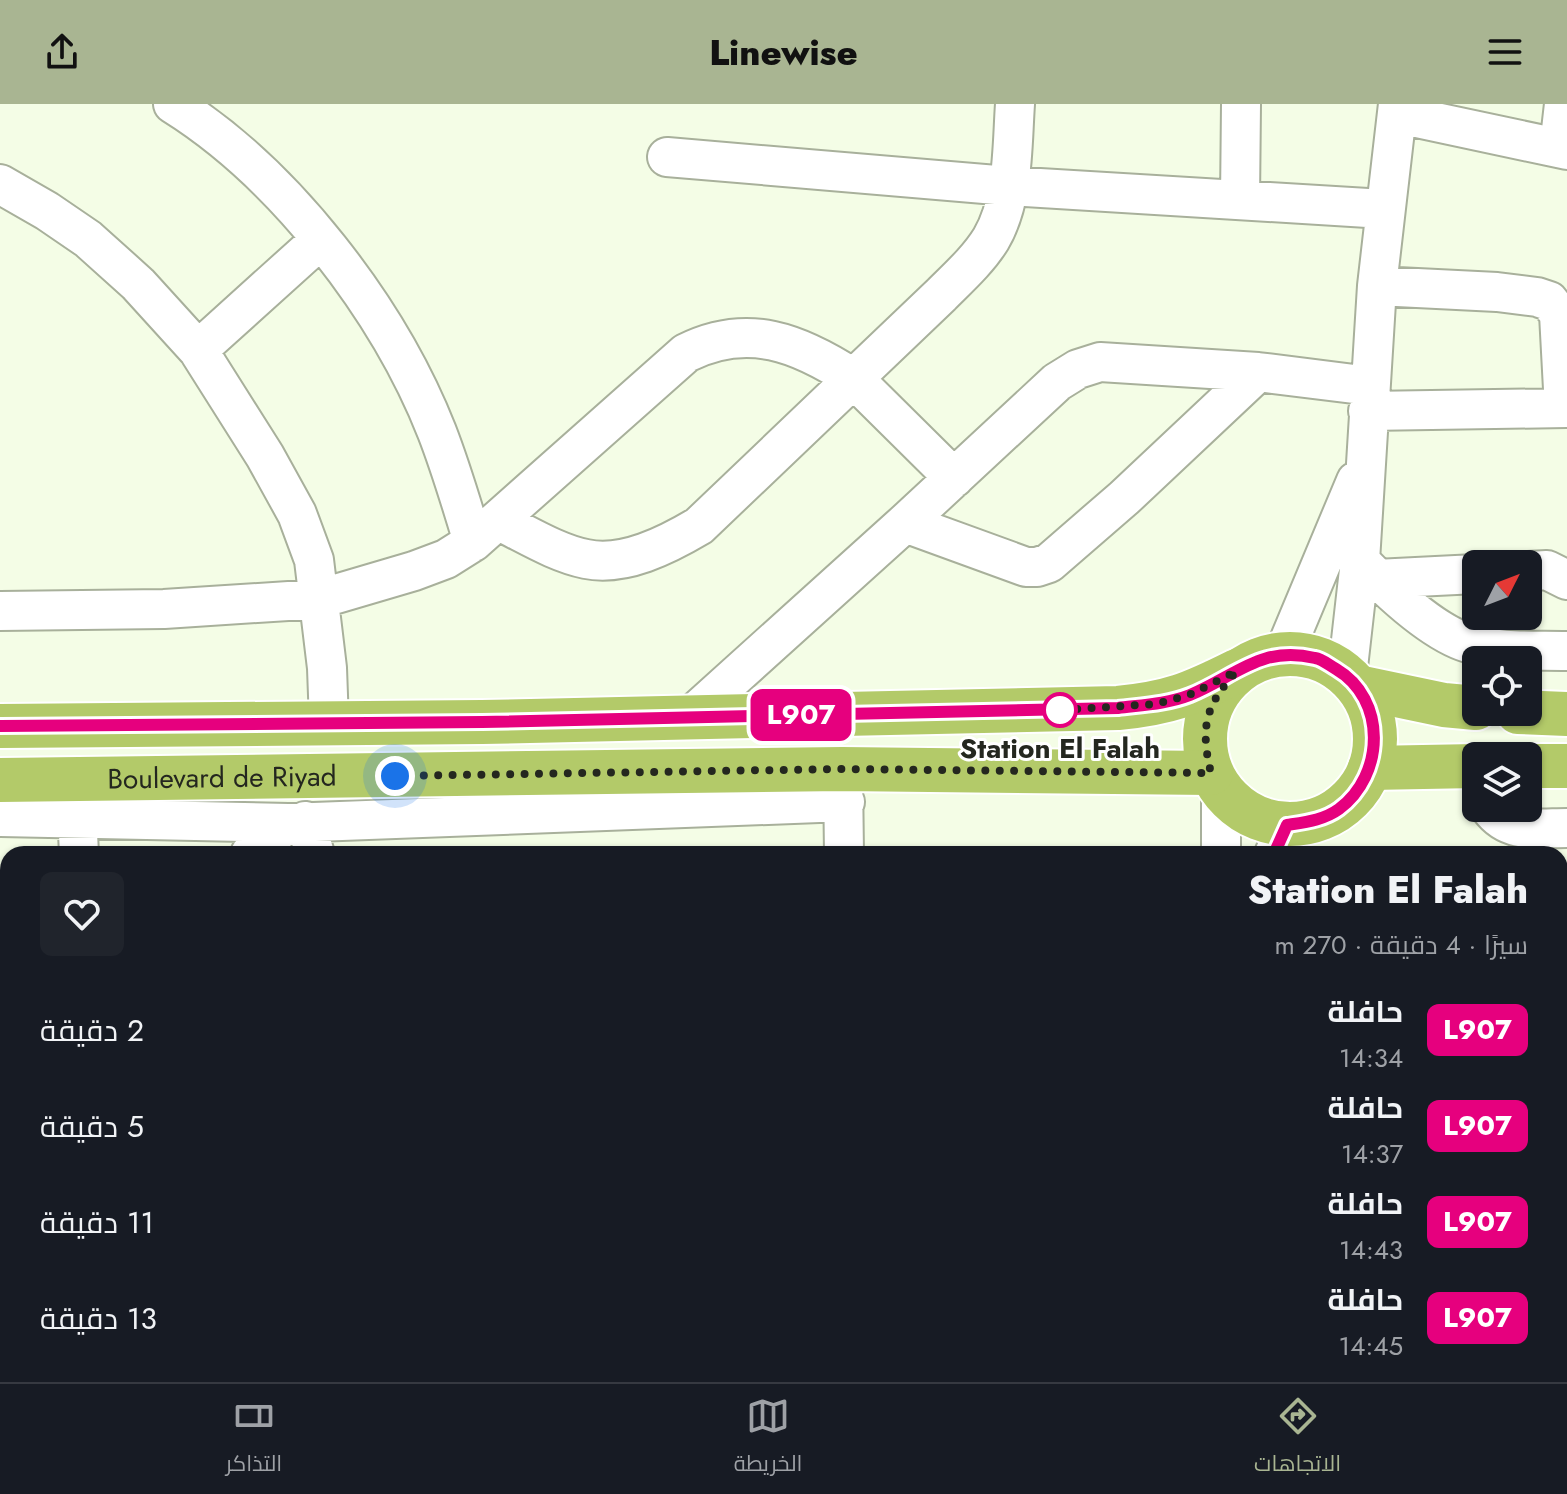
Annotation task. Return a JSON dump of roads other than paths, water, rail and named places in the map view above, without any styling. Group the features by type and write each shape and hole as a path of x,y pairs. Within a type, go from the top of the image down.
{"main road":[{"path":"1352,681 1371,712 1375,740 1370,768 1358,791 1338,810 1281,839 1262,820 1239,808 1216,782 1204,746 1206,717 1218,691 1237,671 1251,662 1284,653 1318,658 1352,681 1444,705 1462,707"},
{"name":"Boulevard de Riyad","path":"0,726 1118,708 1156,704 1189,695 1237,671"},
{"path":"1542,713 1567,714"},
{"path":"1370,768 1462,766"},
{"path":"1542,766 1567,766"},
{"name":"Boulevard de Riyad","path":"0,780 77,817 844,786 1216,782"}],"street":[{"path":"173,104 190,114 263,175 321,239 364,294 403,360 486,532 588,560 616,559 668,544 699,526 971,265 996,229 1008,186 1015,104"},
{"path":"1240,200 1241,104"},
{"path":"1352,681 1368,570 1365,464 1369,398 1384,209 1398,109 1563,149 1564,104"},
{"path":"667,157 1008,186 1384,209"},
{"path":"0,184 88,239 138,284 198,350 265,456 297,514 314,560 327,668 329,723"},
{"path":"198,350 321,239"},
{"path":"691,716 1057,382 1078,369 1100,362 1258,372 1369,398 1565,408 1559,314 1549,301 1497,292 1377,286"},
{"path":"0,611 164,609 319,599 414,571 446,559 486,532 686,353 708,342 733,337 792,345 853,378 954,478"},
{"path":"905,523 1026,567 1049,563 1124,498 1258,372"},
{"path":"1284,653 1350,490 1365,464"},
{"path":"1368,570 1462,573"},
{"path":"1368,570 1429,621 1467,643 1515,650 1567,651"},
{"path":"1542,570 1567,580"},
{"path":"1216,782 1220,846"},
{"path":"0,817 77,817 303,833 844,786 844,846"},
{"path":"1501,822 1516,829 1567,828"},
{"path":"270,846 303,833"}],"place":[{"name":"Station El Falah","path":"1060,710"}]}
